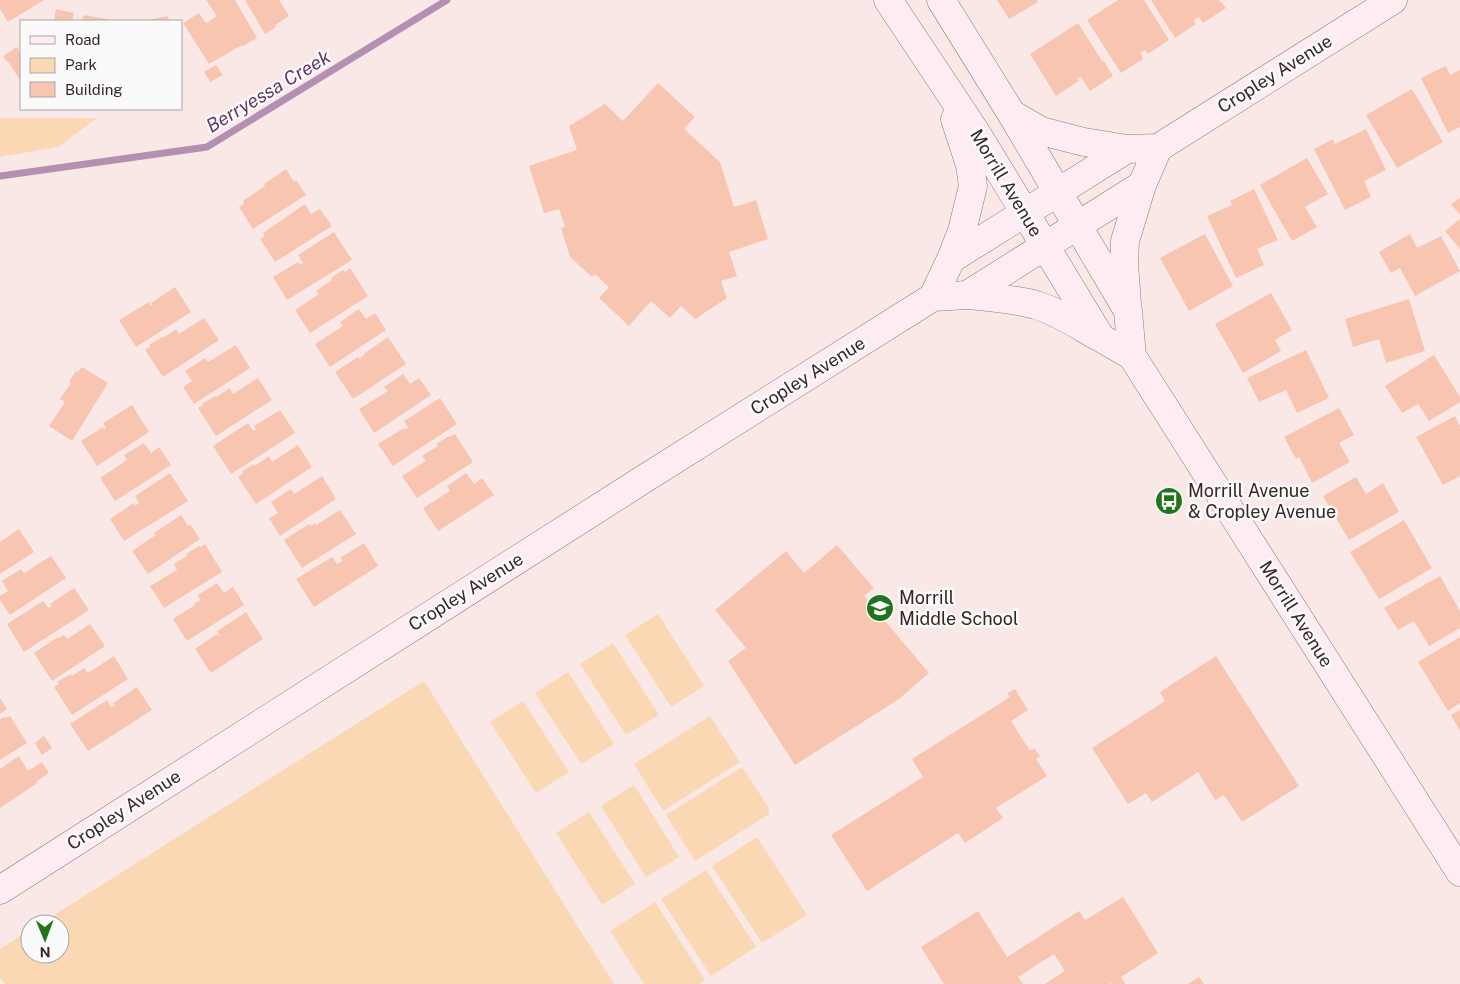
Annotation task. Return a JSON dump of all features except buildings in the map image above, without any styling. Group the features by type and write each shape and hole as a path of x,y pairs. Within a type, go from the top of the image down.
{"street":[{"name":"Morrill Avenue","path":"888,0 943,82 1101,338 1132,356 1460,872"},
{"name":"Morrill Avenue","path":"941,0 1128,310 1132,356"},
{"name":"Cropley Avenue","path":"1158,148 1392,0"},
{"path":"933,297 962,231 972,186 970,165 943,82"},
{"path":"1011,114 1041,131 1084,142 1127,149 1158,148 1142,185 1125,241 1124,263 1128,310"},
{"path":"951,259 1127,149"},
{"name":"Cropley Avenue","path":"0,890 933,297 967,295 1142,185"},
{"path":"967,295 1037,305 1101,338"}],"green space":[{"path":"0,118 97,118 58,147 0,157"},
{"path":"658,614 704,686 671,707 625,635"},
{"path":"613,643 659,715 626,735 580,664"},
{"path":"568,672 614,744 581,764 535,693"},
{"path":"424,681 614,984 5,984 0,977 0,949 20,936 20,964 70,964 70,914 56,914"},
{"path":"523,701 569,772 536,793 490,722"},
{"path":"710,716 740,762 663,811 634,764"},
{"path":"742,767 769,808 769,814 695,861 666,815"},
{"path":"634,785 679,857 646,877 601,806"},
{"path":"589,812 635,884 602,905 556,833"},
{"path":"757,837 807,915 762,943 712,866"},
{"path":"706,870 756,947 711,976 661,899"},
{"path":"655,902 705,980 699,984 644,984 610,931"}],"waterway":[{"name":"Berryessa Creek","path":"0,176 207,147 447,0"}],"place":[{"name":"Morrill Avenue & Cropley Avenue","path":"1169,501"},
{"name":"Morrill Middle School","path":"880,608"}]}
